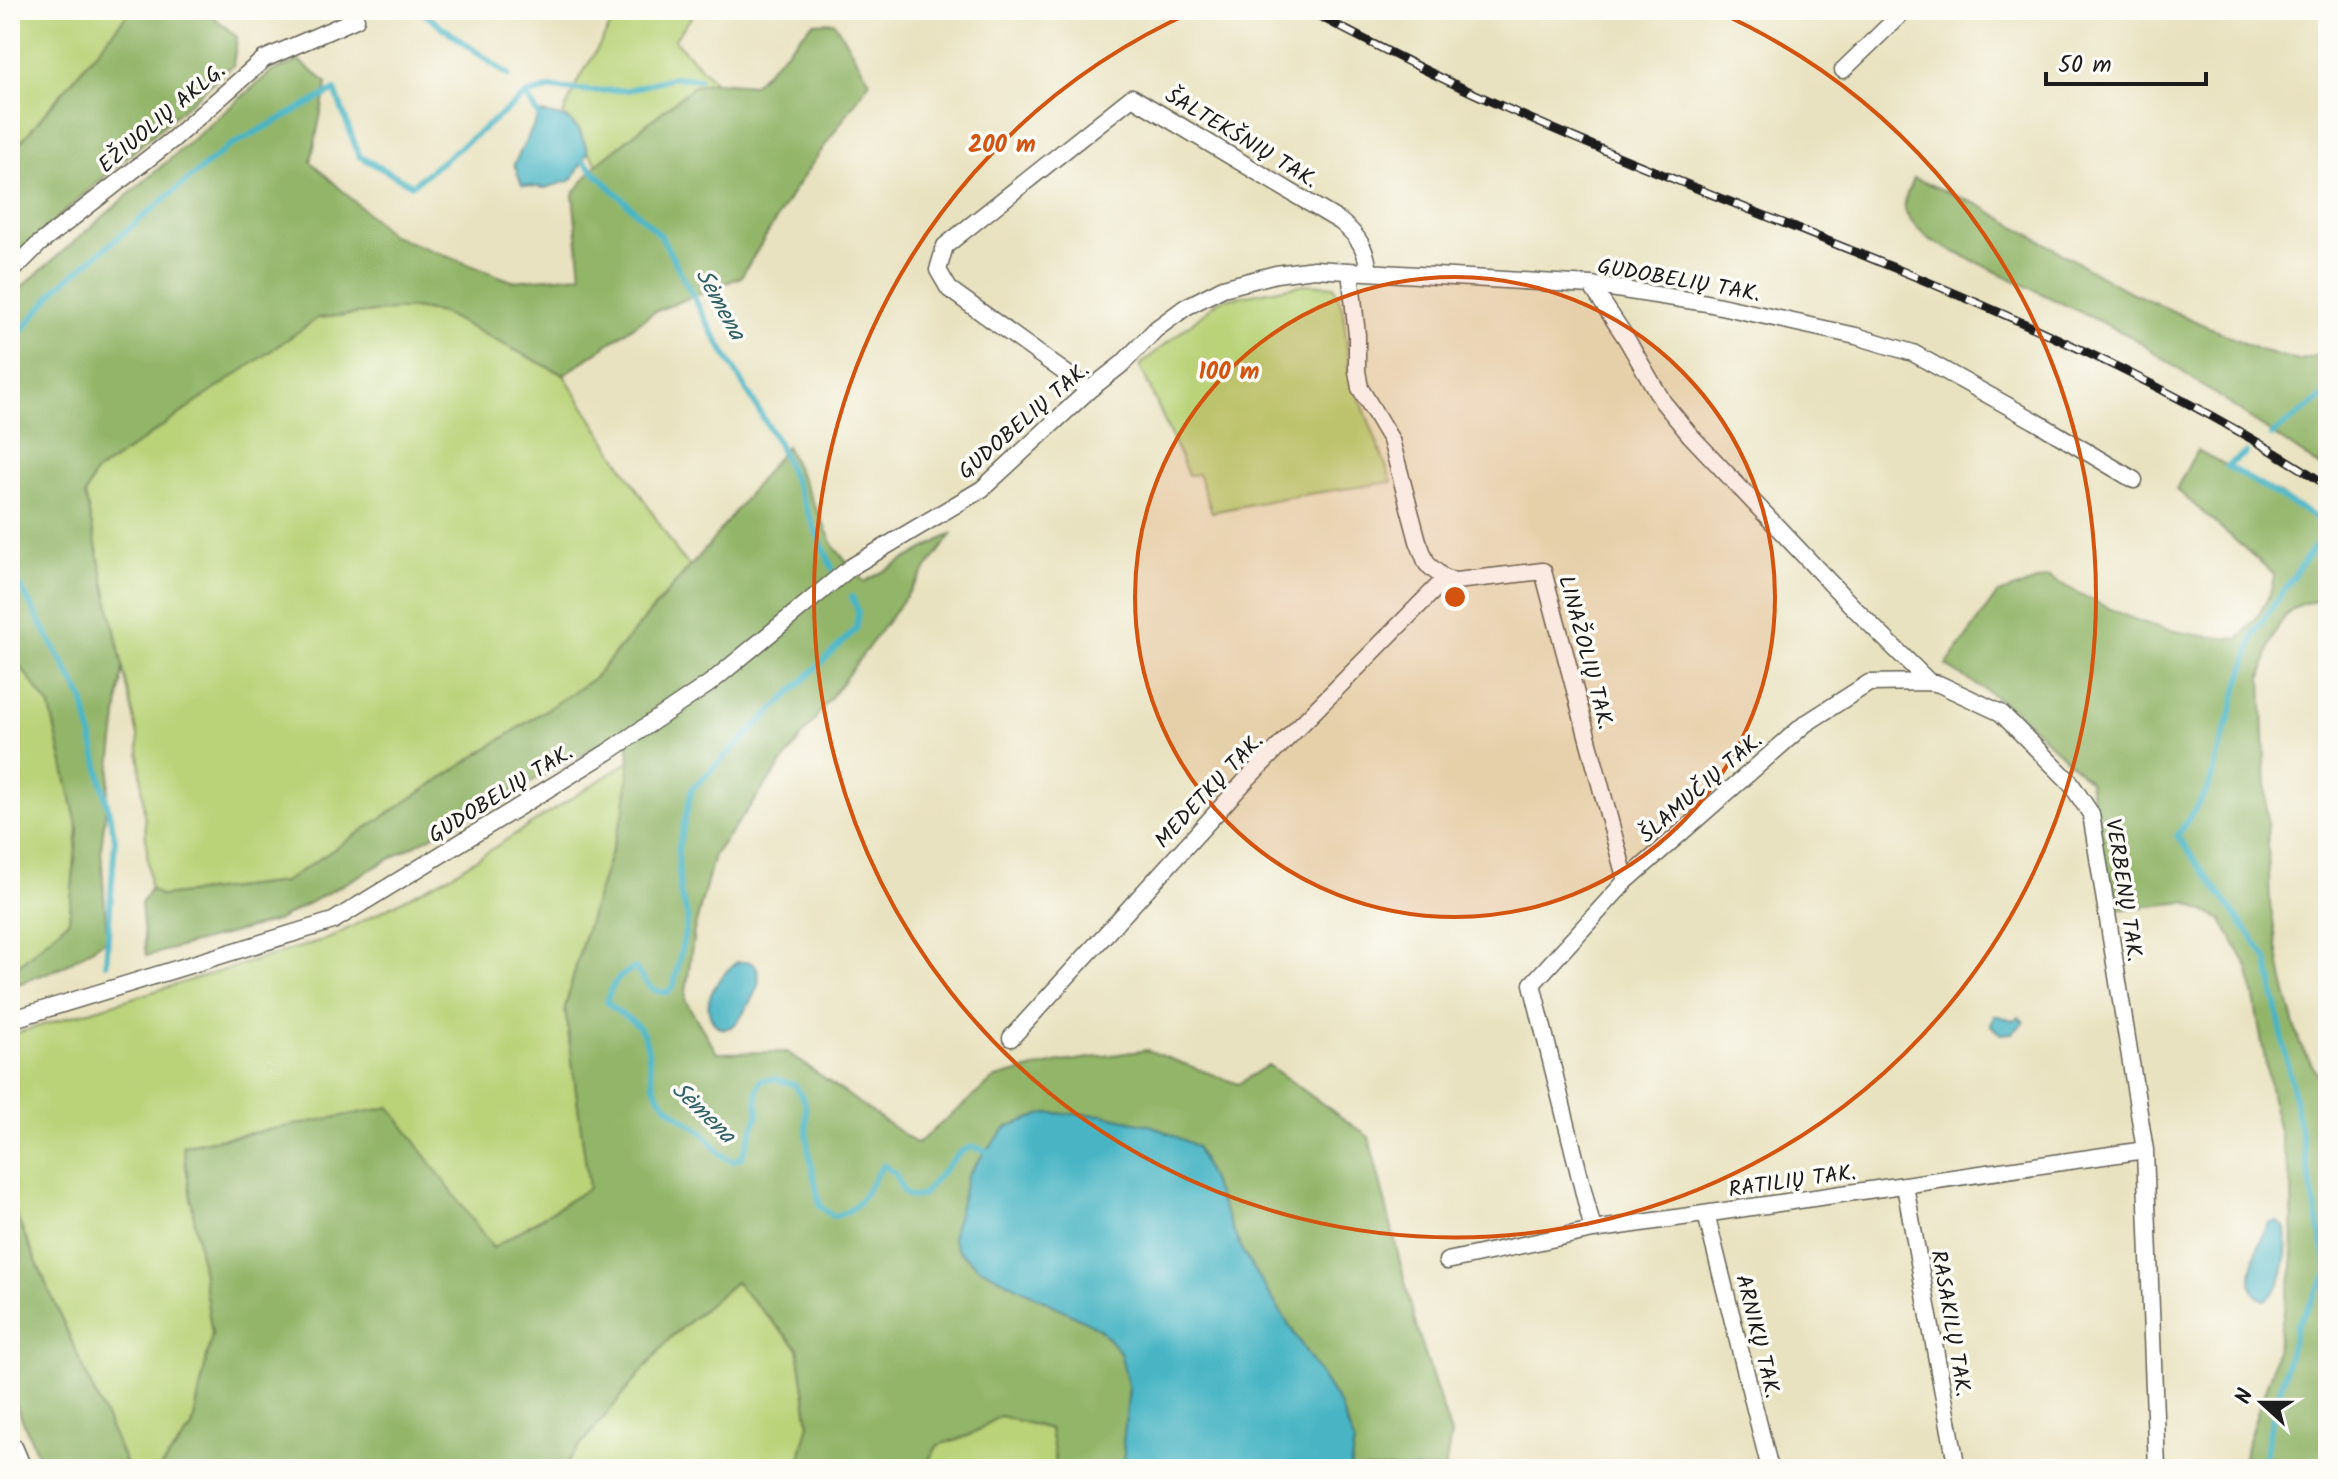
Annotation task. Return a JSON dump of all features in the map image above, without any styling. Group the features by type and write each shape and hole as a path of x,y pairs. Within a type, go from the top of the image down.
{"main road":[{"path":"10,1450 18,1469"}],"street":[{"path":"1843,70 1905,10"},
{"name":"EŽIUOLIŲ AKLG.","path":"10,273 39,244 172,140 264,59 356,19"},
{"name":"ŠALTEKŠNIŲ TAK.","path":"1089,390 949,289 938,270 945,246 1132,97 1341,222 1359,237 1367,255 1369,272"},
{"name":"GUDOBELIŲ TAK.","path":"10,1020 333,921 608,752 710,683 851,567 982,489 1089,390 1122,364 1156,329 1186,307 1223,288 1276,274 1314,269 1591,285 1707,303 1856,336 1913,353 2134,480"},
{"path":"1350,271 1360,388 1391,440 1427,564 1445,579"},
{"name":"VERBENŲ TAK.","path":"1591,285 1663,402 1690,435 1854,608 1929,682 2001,713 2069,781 2091,814 2145,1150 2157,1469"},
{"name":"LINAŽOLIŲ TAK.","path":"1445,579 1456,581 1543,571 1626,881"},
{"name":"MEDETKŲ TAK.","path":"1011,1038 1248,778 1445,579"},
{"name":"ŠLAMUČIŲ TAK.","path":"1593,1230 1532,984 1626,881 1805,724 1869,683 1929,682"},
{"name":"RATILIŲ TAK.","path":"1447,1261 1593,1230 2145,1150"},
{"name":"RASAKILŲ TAK.","path":"1905,1186 1957,1469"},
{"name":"ARNIKŲ TAK.","path":"1706,1214 1770,1469"}],"green space":[{"path":"10,10 125,10 127,15 10,155"},
{"path":"125,10 206,10 237,37 233,65 10,259 10,155 127,15"},
{"path":"620,10 697,10 674,40 715,82 694,86 597,164 588,152 580,130 563,115 576,85"},
{"path":"834,22 870,81 796,187 741,277 654,312 564,375 442,313 413,308 318,318 94,474 85,495 123,667 101,849 107,939 63,967 10,987 10,973 69,920 78,829 50,707 10,652 10,297 272,71 299,61 327,83 311,162 391,235 512,281 581,275 573,194 597,164 694,86 715,82 753,85 813,23"},
{"path":"1914,178 1979,205 2124,289 2257,349 2298,361 2328,352 2328,472 2132,337 1930,240 1906,212 1905,198"},
{"path":"1306,284 1334,286 1343,310 1349,369 1392,482 1212,512 1198,474 1188,475 1140,365 1220,300"},
{"path":"413,308 442,313 564,375 680,556 690,566 593,679 284,882 161,896 150,889 138,736 85,495 94,474 317,318"},
{"path":"786,446 835,548 864,582 953,533 714,855 694,931 685,1000 717,1053 787,1052 917,1144 995,1078 1055,1063 1147,1050 1238,1084 1268,1065 1369,1137 1416,1326 1451,1435 1445,1469 1350,1469 1354,1441 1340,1406 1241,1249 1196,1146 1103,1115 1046,1113 1007,1127 967,1177 1057,1306 1099,1328 1120,1352 1129,1389 1123,1443 1126,1469 1057,1469 1050,1429 1000,1416 968,1436 938,1445 923,1469 797,1469 809,1424 798,1348 735,1282 669,1339 561,1469 159,1469 192,1428 212,1334 183,1146 390,1107 493,1248 589,1188 565,1008 625,808 630,761 626,730 276,921 146,956 141,904 150,889 161,896 284,882 593,679 708,546"},
{"path":"2197,450 2280,494 2328,525 2328,600 2302,604 2285,617 2274,636 2262,678 2270,903 2283,982 2300,1044 2328,1092 2328,1272 2323,1304 2328,1308 2328,1449 2317,1469 2242,1469 2246,1446 2272,1370 2293,1267 2292,1187 2274,1110 2249,970 2222,920 2186,902 2114,910 2089,781 2020,715 1946,666 1997,594 2049,577 2096,603 2161,628 2239,639 2267,601 2274,574 2176,489"},
{"path":"10,652 50,707 78,829 69,920 10,973"},
{"path":"630,761 625,808 565,1008 589,1188 493,1248 390,1108 183,1145 212,1334 192,1428 159,1469 128,1469 10,1202 10,1035 330,938 451,875"},
{"path":"10,1202 128,1469 44,1469 10,1392"},
{"path":"735,1282 798,1348 809,1424 797,1469 561,1469 669,1339"},
{"path":"999,1416 1050,1429 1057,1469 923,1469 938,1445 968,1436"}],"water":[{"path":"540,113 559,116 572,123 581,134 588,152 572,180 545,188 522,185 514,164"},
{"path":"737,962 749,962 756,966 758,985 740,1019 729,1028 723,1028 711,1017 709,1003 718,982"},
{"path":"1994,1015 2014,1020 2019,1017 2024,1022 2013,1033 2001,1034 1991,1025"},
{"path":"1046,1113 1103,1115 1153,1126 1196,1146 1241,1249 1340,1406 1354,1442 1350,1469 1126,1469 1123,1443 1129,1389 1120,1352 1099,1328 978,1267 958,1250 952,1238 967,1177 987,1149 1007,1127"},
{"path":"2278,1222 2286,1228 2284,1268 2277,1287 2265,1300 2256,1295 2252,1287 2253,1265 2269,1223"}],"waterway":[{"name":"Sėmena","path":"419,10 508,75"},
{"path":"10,345 58,287 228,147 335,90 359,156 412,185 526,95 552,88 628,90 674,77 699,79"},
{"name":"Sėmena","path":"526,95 542,121"},
{"name":"Sėmena","path":"579,157 661,236 711,330 778,443 832,568"},
{"path":"2271,435 2328,393"},
{"path":"2246,453 2227,466 2328,525"},
{"path":"2263,1469 2297,1325 2328,1273 2267,958 2177,836 2208,789 2255,632 2328,527"},
{"path":"10,576 19,584 83,699 115,839 106,964"},
{"name":"Sėmena","path":"852,597 858,611 856,629 692,789 678,850 680,893 688,917 674,985 668,992 657,991 635,968 616,981 607,1002 641,1030 647,1044 653,1083 660,1097 670,1109 702,1132 728,1159 733,1161 742,1157 758,1115 757,1090 761,1080 776,1079 795,1085 805,1102 808,1148 820,1206 832,1216 842,1214 857,1204 884,1165 895,1173 903,1192 910,1197 921,1196 960,1152 972,1147 994,1153"}],"railway":[{"path":"1308,10 1410,63 1515,112 2032,327 2133,375 2232,428 2328,486"}]}
